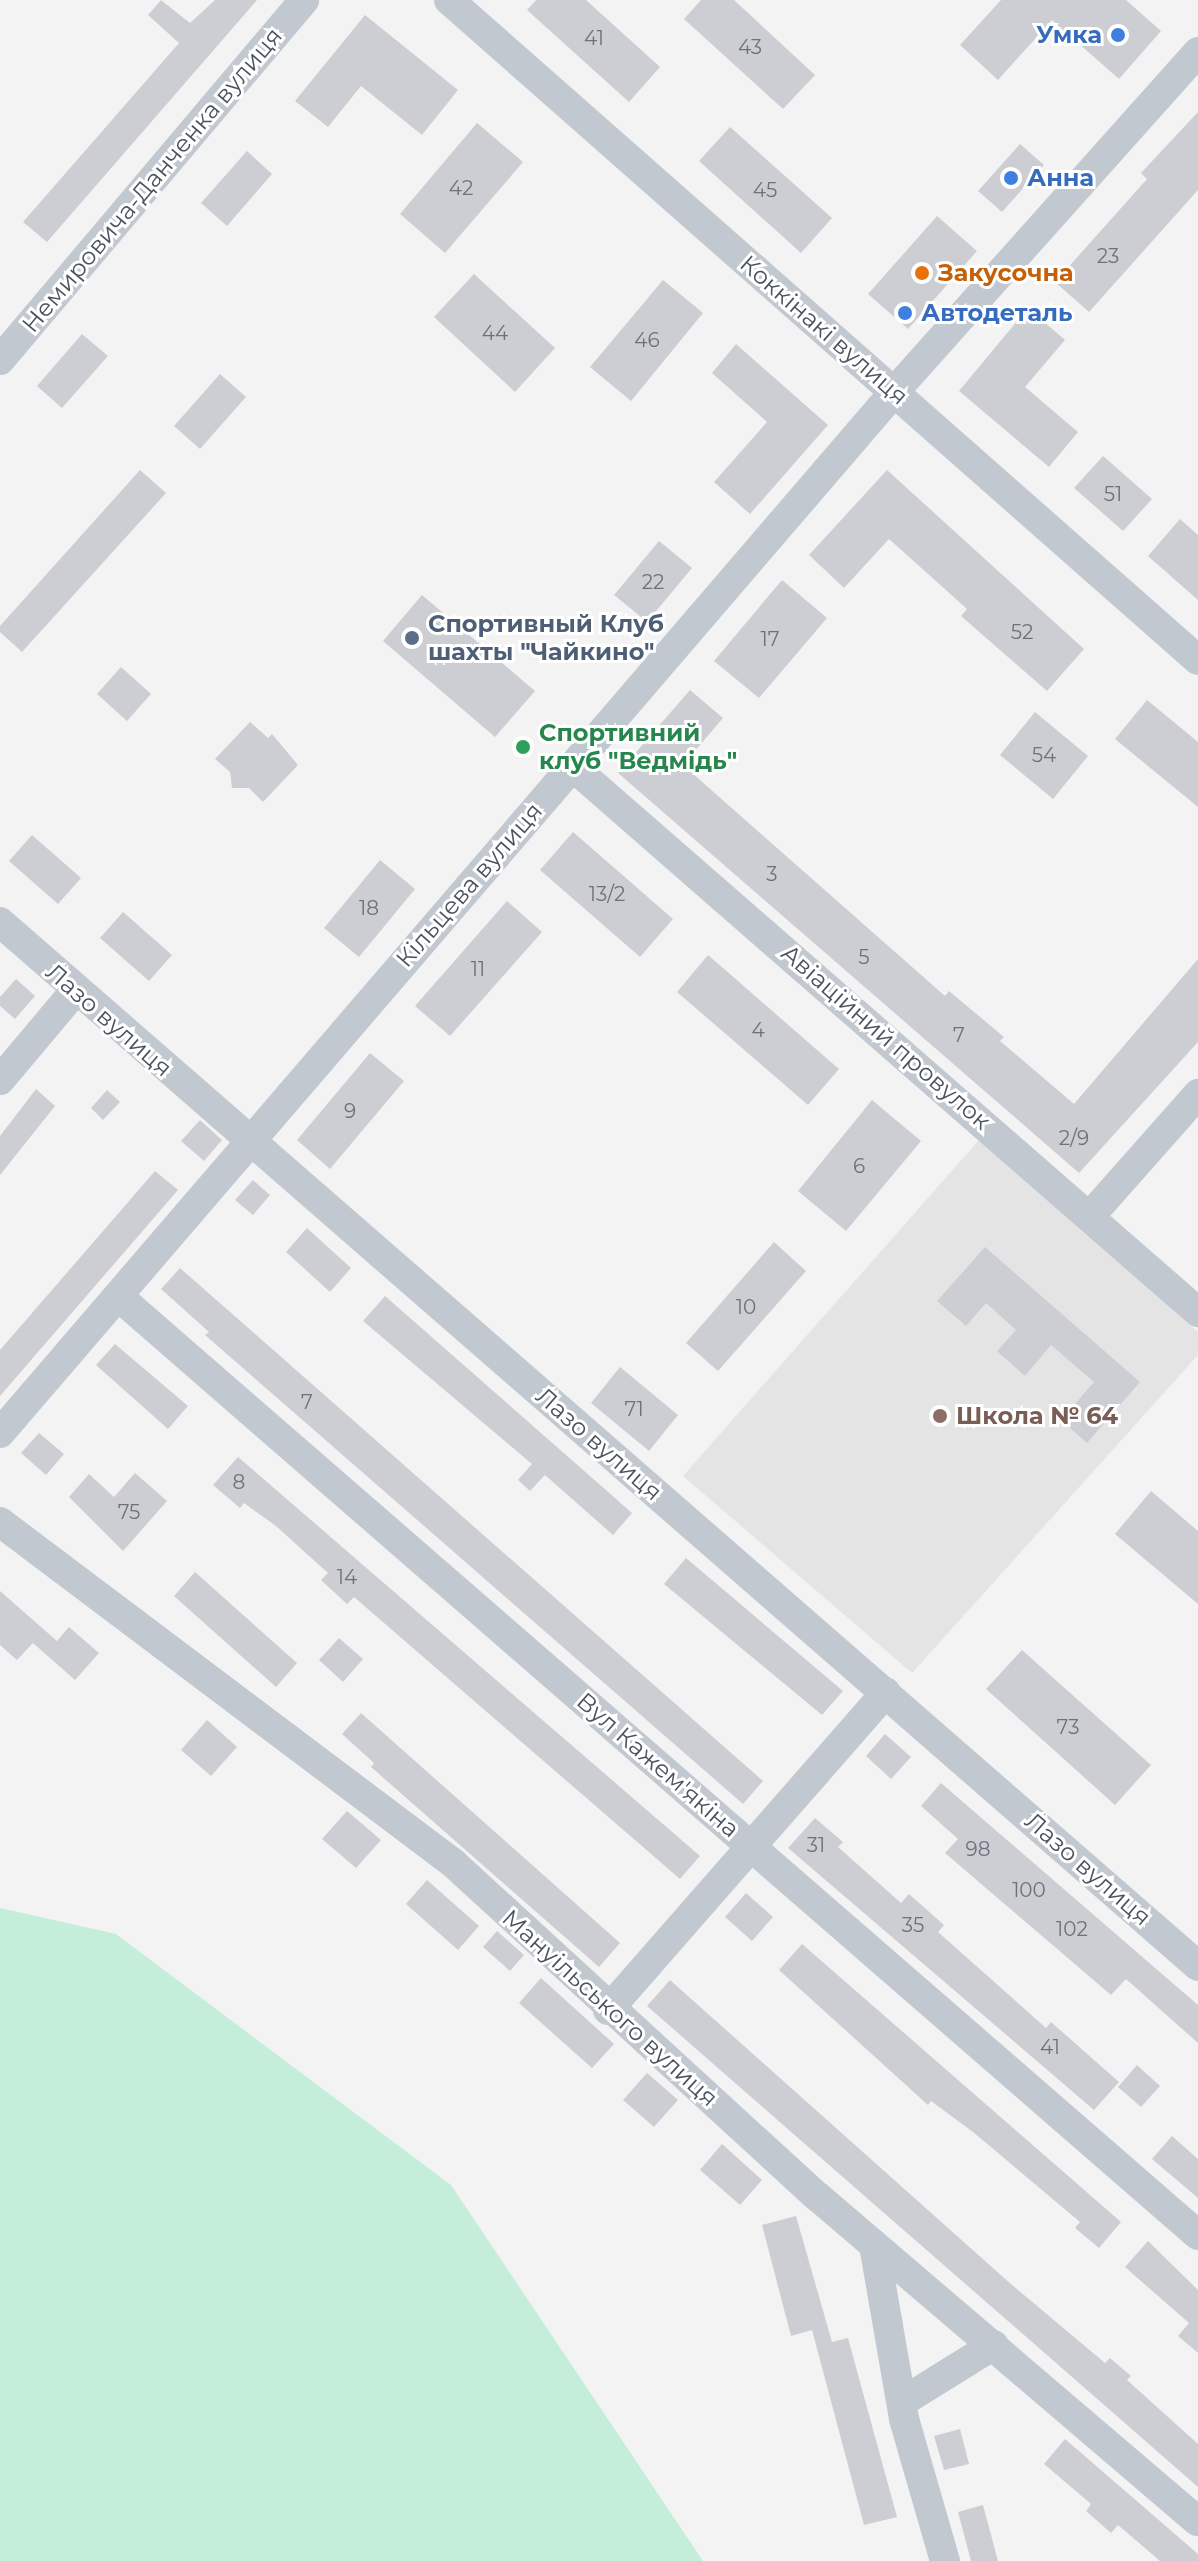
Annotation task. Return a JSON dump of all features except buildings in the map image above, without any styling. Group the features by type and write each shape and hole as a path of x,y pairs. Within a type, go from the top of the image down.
{"street":[{"name":"Немировича-Данченка вулиця","path":"0,360 304,0"},
{"name":"Коккінакі вулиця","path":"449,0 1198,660"},
{"name":"Кільцева вулиця","path":"0,1433 894,392 1198,52"},
{"name":"Авіаційний провулок","path":"572,766 1091,1215 1198,1312"},
{"name":"Лазо вулиця","path":"0,922 75,991 1198,1966"},
{"path":"0,1080 75,991"},
{"path":"1091,1215 1198,1094"},
{"name":"Вул Кажем'якіна","path":"118,1296 1198,2235"},
{"name":"Мануільського вулиця","path":"0,1522 453,1863 608,2010 874,2245 1198,2521"},
{"path":"608,2010 749,1844 886,1692"},
{"path":"874,2245 902,2402 945,2561"},
{"path":"902,2402 994,2345"}],"shaded area":[{"name":"Школа № 64","path":"979,1140 1198,1332 1198,1355 912,1673 683,1476"}],"green space":[{"path":"0,1908 116,1934 451,2185 703,2561 0,2561"}],"place":[{"name":"Умка","path":"1118,35"},
{"name":"Анна","path":"1011,178"},
{"name":"Закусочна","path":"922,273"},
{"name":"Автодеталь","path":"905,313"},
{"name":"Спортивный Клуб шахты \"Чайкино\"","path":"412,638"},
{"name":"Спортивний клуб \"Ведмідь\"","path":"523,747"},
{"name":"Школа № 64","path":"940,1416"}]}
